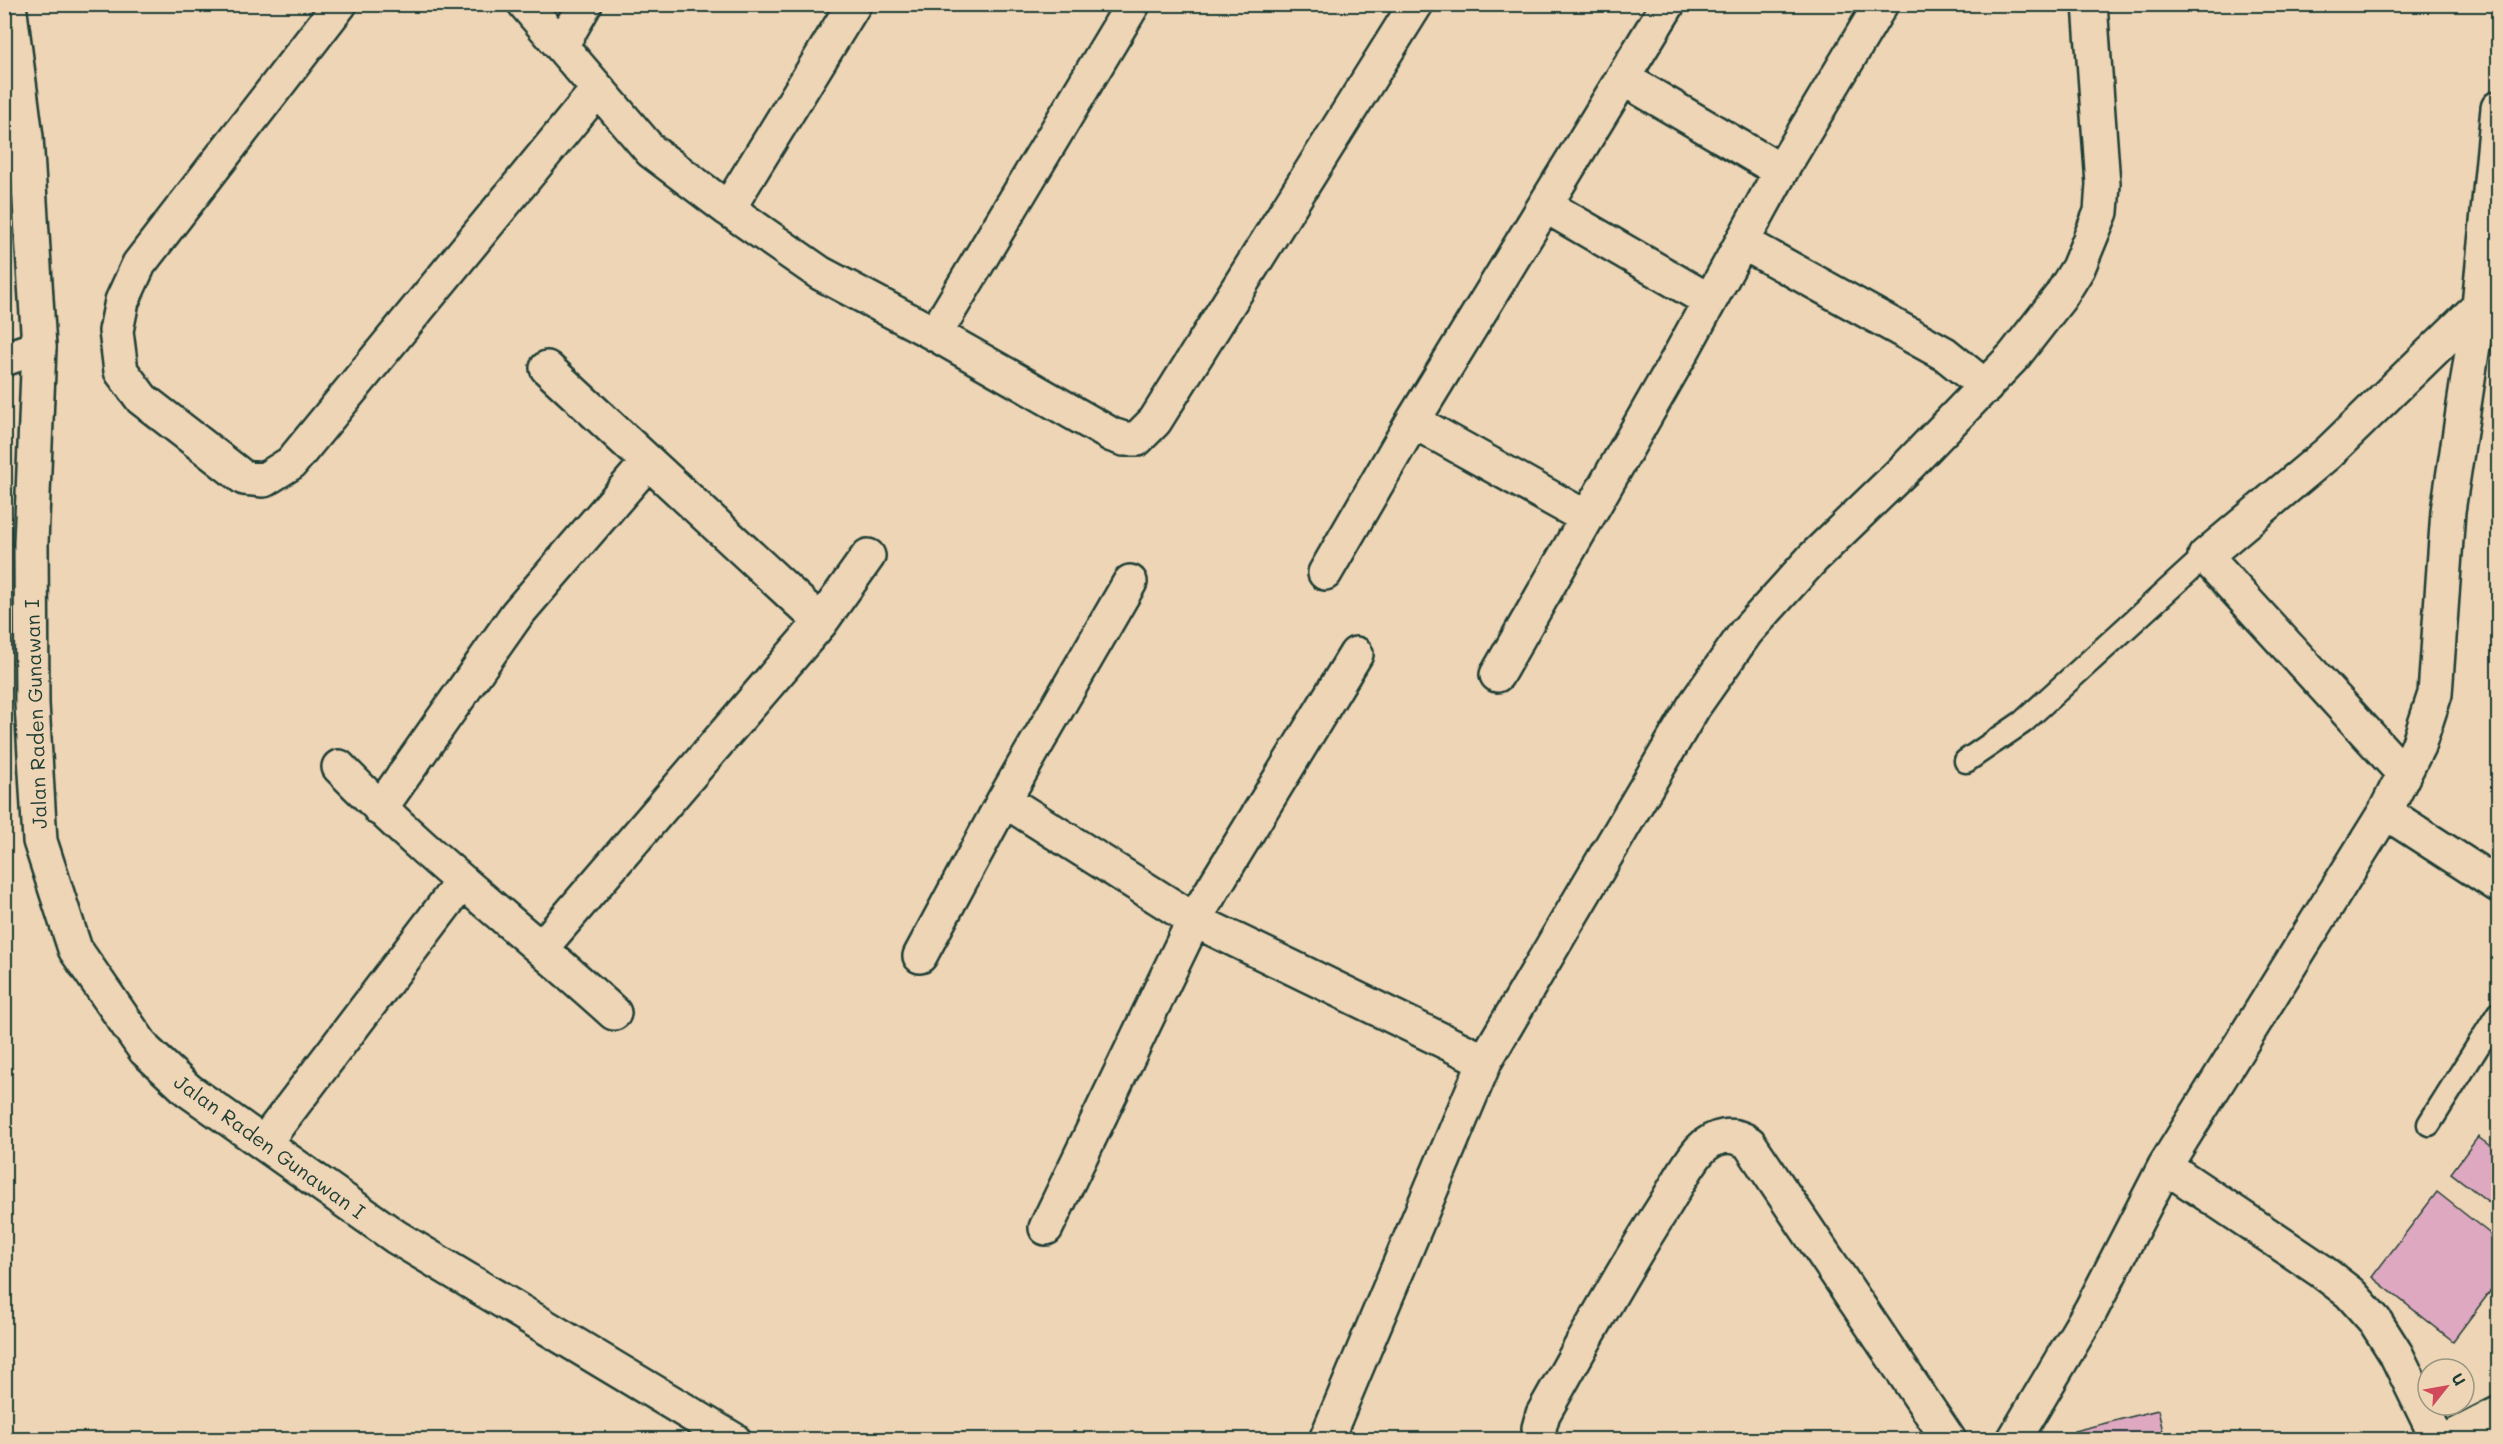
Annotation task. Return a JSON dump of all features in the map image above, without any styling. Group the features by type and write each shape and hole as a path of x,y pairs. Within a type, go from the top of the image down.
{"main road":[{"name":"Jalan Raden Gunawan I","path":"9,4 26,137 39,347 31,566 32,704 40,841 75,949 117,1013 145,1050 188,1090 396,1237 718,1435"},
{"path":"340,4 139,264 122,301 116,332 121,371 142,399 244,478 264,480 291,464 598,89"},
{"path":"525,4 651,151 728,209 820,273 935,334 1112,435 1124,439 1137,439 1155,421 1416,4"},
{"path":"561,46 585,4"},
{"path":"728,209 854,4"},
{"path":"935,334 1133,4"},
{"path":"1325,573 1413,421 1668,4"},
{"path":"1497,675 1679,357 1708,300 1781,171 1881,4"},
{"path":"1326,1440 1485,1061 1694,706 1746,632 1814,558 1986,387 2014,356 2060,297 2078,268 2101,212 2103,184 2090,4"},
{"path":"1624,79 1781,171"},
{"path":"2014,1440 2091,1310 2165,1166 2385,812 2418,746 2435,694 2448,511 2479,306 2499,108"},
{"path":"1546,206 1708,300"},
{"path":"1742,242 1945,354 1986,387"},
{"path":"2404,774 2205,556 2328,453 2479,306"},
{"path":"4,359 39,347"},
{"path":"548,368 821,622"},
{"path":"1413,421 1587,518"},
{"path":"380,809 517,614 648,462"},
{"path":"542,947 821,622 868,556"},
{"path":"920,956 1004,800 1130,582"},
{"path":"1046,1227 1194,920 1356,654"},
{"path":"339,767 380,809 462,882 542,947 614,1013"},
{"path":"1004,800 1194,920 1485,1061"},
{"path":"2385,812 2499,885"},
{"path":"264,1143 462,882"},
{"path":"1540,1440 1539,1428 1543,1414 1641,1242 1701,1149 1717,1138 1739,1136 1749,1143 1949,1440"},
{"path":"2165,1166 2320,1270 2350,1293 2375,1321 2396,1354 2438,1440"},
{"path":"2447,1440 2499,1414"}],"lane":[{"path":"1966,761 2023,722 2205,556"},
{"path":"2429,1124 2499,1014"}],"building":[{"path":"2478,1137 2498,1152 2498,1209 2451,1173"},
{"path":"2437,1192 2498,1240 2498,1281 2453,1341 2372,1277"},
{"path":"2158,1410 2165,1440 2076,1440 2074,1431"}]}
